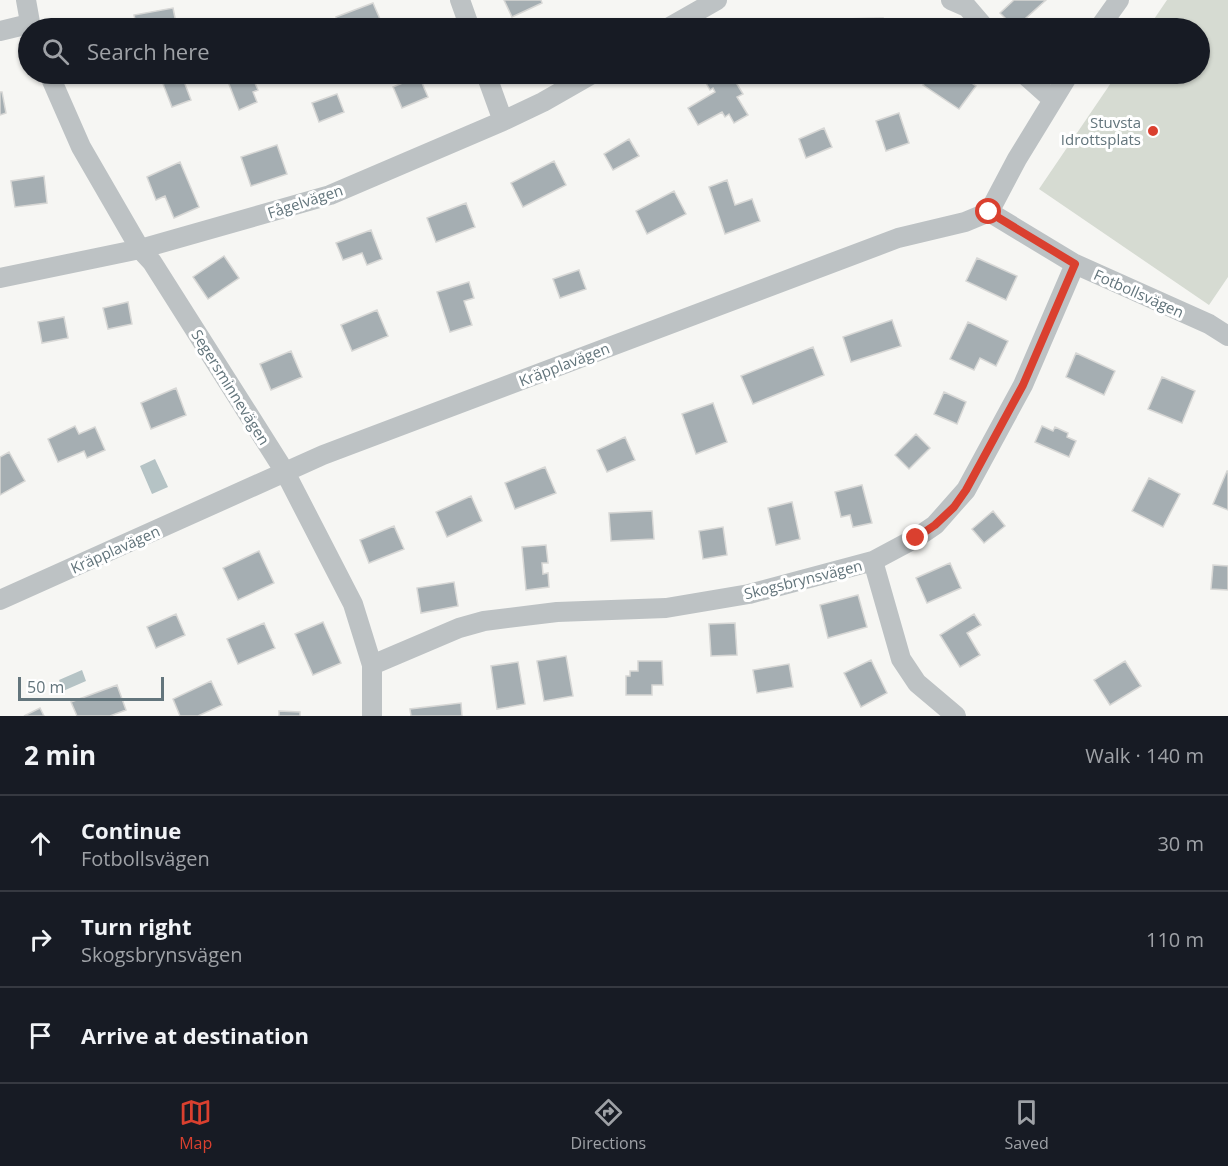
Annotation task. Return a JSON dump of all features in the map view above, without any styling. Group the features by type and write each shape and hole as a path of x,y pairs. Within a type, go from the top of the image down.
{"street":[{"path":"26,0 29,18"},
{"path":"460,0 466,18"},
{"path":"686,18 717,0"},
{"path":"951,0 967,8 976,18"},
{"path":"1106,18 1119,0"},
{"path":"0,32 18,28"},
{"name":"Segersminnevägen","path":"54,84 81,147 140,249 152,262 285,472 353,604 372,665 372,716"},
{"path":"489,84 502,122"},
{"name":"Fågelvägen","path":"0,278 140,249 330,195 502,122 574,84"},
{"path":"1035,84 1052,99"},
{"path":"989,212 1017,159 1062,84"},
{"name":"Fotbollsvägen","path":"989,212 1075,264 1209,324 1228,336"},
{"name":"Kräpplavägen","path":"0,600 334,451 898,238 965,222 989,212"},
{"name":"Skogsbrynsvägen","path":"372,665 459,628 484,621 557,612 666,608 749,594 873,561 916,538 935,525 954,507 966,490 1023,385 1075,264"},
{"path":"873,561 901,659 917,683 956,716"}],"shaded area":[{"name":"Stuvsta Idrottsplats","path":"1167,0 1228,0 1228,277 1209,305 1039,189 1110,84 1210,84 1210,18 1155,18"},
{"path":"155,459 168,487 152,494 140,466"},
{"path":"82,670 86,681 63,691 59,680"}],"building":[{"path":"504,0 541,0 542,3 512,17"},
{"path":"1014,0 1046,0 1026,18 1005,18 1000,13"},
{"path":"373,3 380,18 336,18"},
{"path":"173,8 175,18 135,18 134,15"},
{"path":"163,84 185,84 191,100 172,107"},
{"path":"229,84 255,84 258,90 253,92 257,102 239,110"},
{"path":"400,84 422,84 428,97 402,108 393,87"},
{"path":"707,84 737,84 743,94 737,97 748,115 734,123 729,114 725,117 722,112 698,125 688,108 715,92 713,88 710,90"},
{"path":"973,84 976,86 959,109 923,85"},
{"path":"0,92 2,92 6,113 0,115"},
{"path":"337,94 344,112 319,122 312,103"},
{"path":"899,113 909,143 886,151 876,121"},
{"path":"824,128 832,147 806,158 799,139"},
{"path":"629,139 639,156 613,170 604,154"},
{"path":"277,145 287,174 251,186 241,157"},
{"path":"554,161 566,185 523,207 511,183"},
{"path":"180,162 199,207 174,218 165,196 156,200 147,177"},
{"path":"44,176 47,203 15,207 11,181"},
{"path":"727,180 735,205 752,199 760,221 725,234 709,187"},
{"path":"674,191 686,214 647,234 636,211"},
{"path":"466,203 475,227 436,242 427,218"},
{"path":"371,230 382,259 367,265 362,253 343,260 336,243"},
{"path":"224,256 239,278 208,299 193,277"},
{"path":"977,258 1017,276 1006,300 966,281"},
{"path":"579,270 586,289 560,298 553,279"},
{"path":"469,282 474,298 464,301 472,325 450,332 437,292"},
{"path":"128,302 132,324 108,329 103,308"},
{"path":"377,310 388,336 352,351 341,325"},
{"path":"64,317 68,338 42,343 38,322"},
{"path":"892,320 901,346 851,362 843,337"},
{"path":"968,322 1008,341 996,366 980,358 974,370 950,359"},
{"path":"813,347 824,375 753,404 741,376"},
{"path":"291,351 302,377 271,390 260,364"},
{"path":"1076,353 1115,371 1104,395 1066,377"},
{"path":"1162,377 1195,391 1182,423 1148,409"},
{"path":"176,388 186,415 151,429 141,403"},
{"path":"944,392 966,402 957,424 934,414"},
{"path":"713,403 727,442 696,454 682,414"},
{"path":"75,426 79,434 95,427 105,450 87,458 84,451 58,462 48,439"},
{"path":"1042,426 1053,431 1055,427 1068,433 1067,437 1076,441 1069,457 1035,442"},
{"path":"916,434 930,448 909,469 895,455"},
{"path":"625,437 635,460 607,472 597,450"},
{"path":"9,452 25,481 0,495 0,457"},
{"path":"545,467 556,493 515,509 505,483"},
{"path":"1228,471 1228,510 1213,504"},
{"path":"1149,478 1180,494 1163,527 1132,511"},
{"path":"862,485 872,523 853,527 850,515 841,517 835,492"},
{"path":"471,496 482,521 447,537 436,512"},
{"path":"792,502 800,539 776,545 768,508"},
{"path":"652,511 654,539 611,541 609,513"},
{"path":"993,511 1005,526 984,543 972,529"},
{"path":"394,526 404,549 369,563 360,540"},
{"path":"723,527 727,555 703,559 699,531"},
{"path":"546,545 548,563 542,563 543,574 548,573 549,587 526,590 522,547"},
{"path":"259,551 274,583 238,600 223,568"},
{"path":"950,563 961,588 927,603 916,578"},
{"path":"1213,565 1228,566 1228,590 1211,589"},
{"path":"454,582 458,606 421,613 417,588"},
{"path":"858,595 867,627 828,638 820,605"},
{"path":"176,614 185,635 156,648 147,627"},
{"path":"974,614 981,625 967,633 980,655 960,667 940,635"},
{"path":"323,622 341,663 313,675 295,634"},
{"path":"264,623 275,648 238,664 227,639"},
{"path":"735,623 737,655 711,656 709,624"},
{"path":"566,656 573,696 544,701 537,661"},
{"path":"871,660 887,693 861,707 844,673"},
{"path":"638,661 662,661 663,685 652,685 652,695 626,695 626,676 630,676 630,671 638,671"},
{"path":"1125,661 1141,686 1110,705 1094,680"},
{"path":"518,662 525,704 497,709 491,666"},
{"path":"789,664 793,687 757,693 753,670"},
{"path":"211,681 222,705 198,716 180,716 173,699"},
{"path":"117,685 126,710 110,716 77,716 71,702"},
{"path":"461,703 462,716 411,716 410,709"},
{"path":"40,708 44,716 24,716"},
{"path":"279,711 300,712 300,716 279,716"}],"place":[{"name":"Stuvsta Idrottsplats","path":"1153,131"}],"route":[{"path":"916,538 935,525 954,507 966,490 1023,385 1075,264 989,212"}]}
